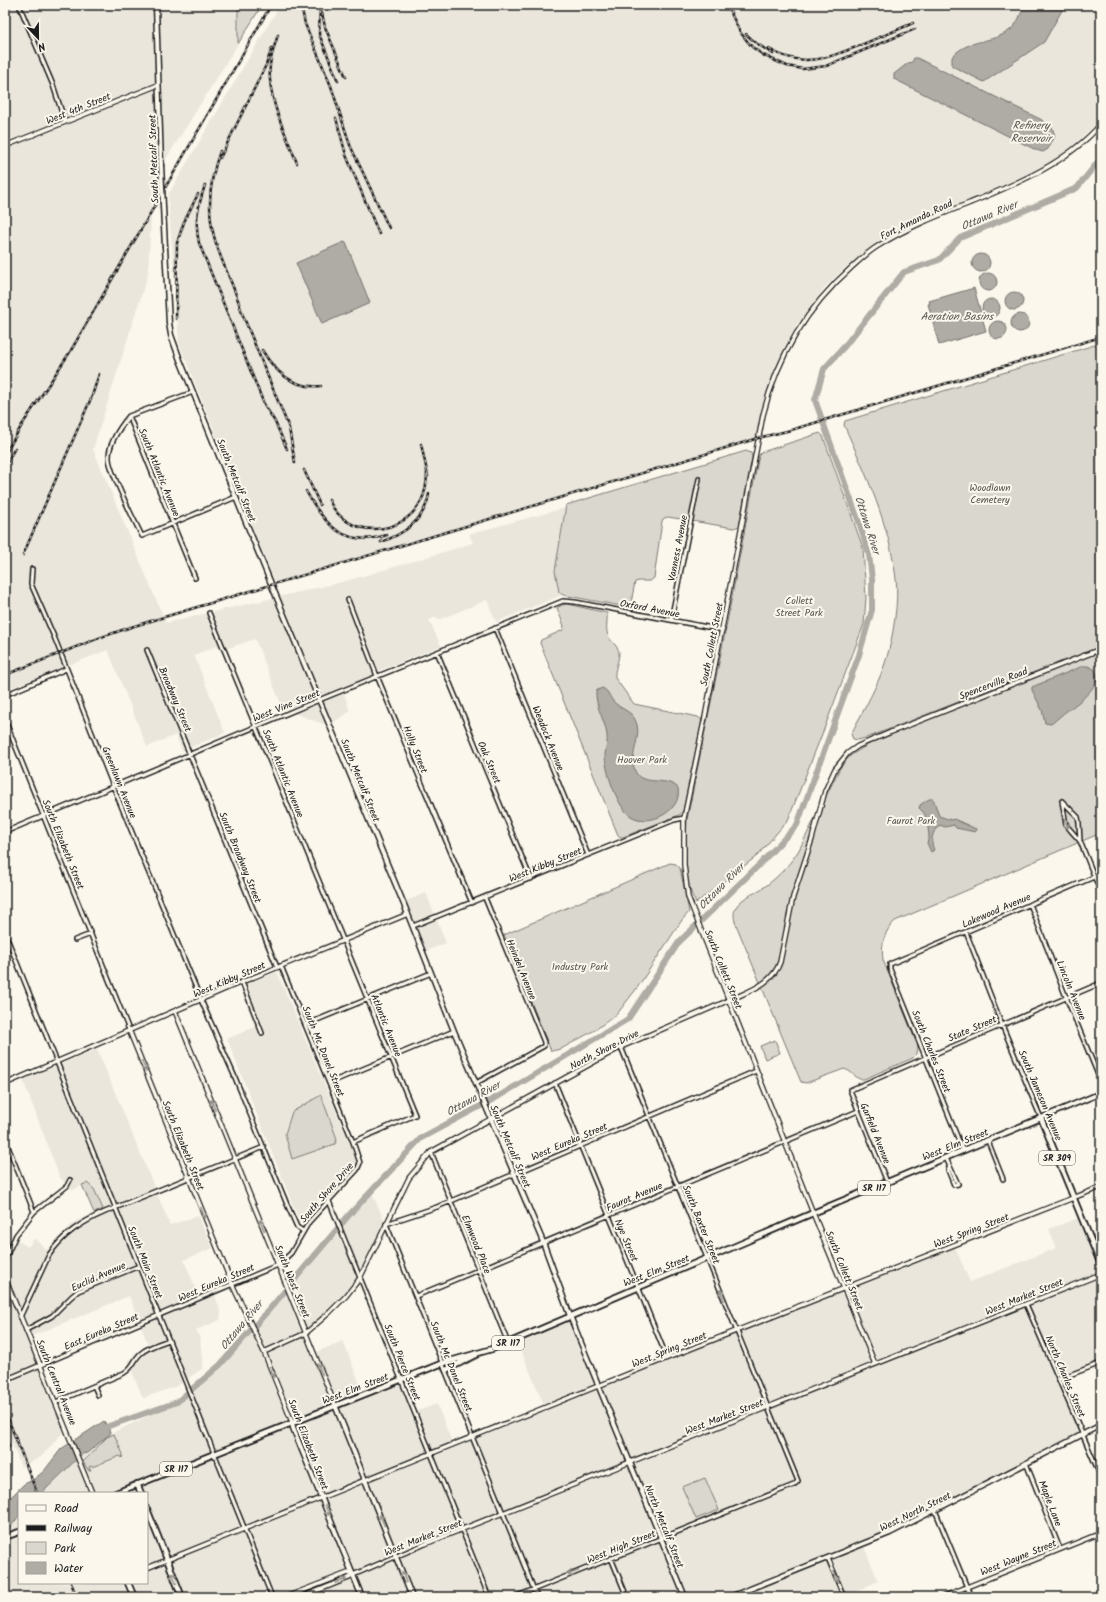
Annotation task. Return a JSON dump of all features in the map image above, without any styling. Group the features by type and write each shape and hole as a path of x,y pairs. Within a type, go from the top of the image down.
{"main road":[{"name":"South Metcalf Street","path":"156,5 161,165 169,323 171,335 319,700 413,926 454,1031 543,1242 570,1316 630,1462"},
{"name":"West Elm Street","path":"215,1453 400,1379 443,1363 508,1343 813,1213 1101,1093"},
{"name":"South Jameson Avenue","path":"1041,1118 1101,1265"},
{"path":"446,1370 471,1359 480,1352"},
{"name":"South West Street","path":"335,1405 397,1556 412,1597"},
{"name":"South Elizabeth Street","path":"292,1422 362,1597"},
{"name":"West North Street","path":"730,1597 890,1533 1101,1425"},
{"name":"SR 117","path":"137,1484 215,1453"},
{"name":"North Metcalf Street","path":"630,1462 685,1597"},
{"path":"118,1492 137,1484 141,1492"},
{"path":"148,1512 182,1597"},
{"path":"7,1537 18,1532"},
{"path":"128,1584 134,1597"}],"street":[{"path":"19,5 53,85 65,122"},
{"name":"West 4th Street","path":"5,146 158,85"},
{"name":"Fort Amanda Road","path":"758,442 767,400 779,366 807,316 839,279 876,247 918,224 1050,167 1083,142 1101,124"},
{"path":"193,392 129,416 110,448 109,459 114,474 142,536 236,497"},
{"name":"South Atlantic Avenue","path":"129,416 195,578"},
{"name":"South Collett Street","path":"758,442 723,630 684,818 684,865 686,888 702,934 756,1071 875,1364"},
{"name":"Vanness Avenue","path":"671,620 699,479"},
{"name":"Greenlawn Avenue","path":"32,569 31,584 113,786 201,1000 293,1217 298,1228 303,1232"},
{"name":"Holly Street","path":"348,600 377,676 472,903"},
{"name":"West Vine Street","path":"5,832 256,726 495,628 562,601 575,602"},
{"name":"Oxford Avenue","path":"575,602 723,630"},
{"name":"South Atlantic Avenue","path":"209,613 344,940"},
{"name":"Weadock Avenue","path":"495,628 588,855"},
{"name":"Spencerville Road","path":"891,732 1101,649"},
{"name":"Broadway Street","path":"147,650 190,754"},
{"name":"Oak Street","path":"437,652 531,879"},
{"path":"5,695 66,669"},
{"name":"South Elizabeth Street","path":"5,720 188,1177 232,1284 264,1352 292,1422"},
{"name":"North Shore Drive","path":"264,1352 306,1333 337,1305 360,1278 409,1178 431,1152 621,1047 763,984 771,977 778,967 797,885 812,839 825,791 835,769 853,749 891,732"},
{"name":"South Broadway Street","path":"190,754 279,967"},
{"path":"1080,841 1066,825 1062,801 1078,817 1080,841 1101,893"},
{"name":"West Kibby Street","path":"413,926 674,820 684,818"},
{"name":"Lakewood Avenue","path":"896,961 1101,874"},
{"name":"Heindel Avenue","path":"476,1083 544,1046 544,1042 485,898"},
{"name":"Lincoln Avenue","path":"1030,904 1101,1082"},
{"name":"West Kibby Street","path":"5,1084 242,982 408,914"},
{"name":"South Main Street","path":"5,932 272,1597"},
{"name":"South Jameson Avenue","path":"966,932 1002,1025 1041,1118"},
{"path":"75,940 91,934"},
{"name":"Atlantic Avenue","path":"344,940 415,1115 353,1142"},
{"name":"South Charles Street","path":"896,961 891,963 890,967 964,1151"},
{"name":"South Mc Donel Street","path":"279,967 305,1025 353,1142"},
{"path":"305,1025 431,973"},
{"path":"242,982 262,1033"},
{"name":"State Street","path":"850,1090 1101,983"},
{"name":"South West Street","path":"175,1011 335,1405"},
{"path":"329,1083 454,1031"},
{"name":"South Baxter Street","path":"621,1047 798,1481"},
{"name":"West Eureka Street","path":"386,1224 402,1220 756,1071"},
{"name":"Nye Street","path":"555,1083 667,1358"},
{"name":"Garfield Avenue","path":"850,1090 887,1182"},
{"name":"Faurot Avenue","path":"416,1296 858,1111"},
{"path":"5,1140 34,1212"},
{"path":"988,1141 1003,1179"},
{"name":"South Shore Drive","path":"278,1265 291,1253 308,1222 354,1174 360,1165 360,1160 353,1142"},
{"path":"20,1317 43,1264 55,1246 76,1227 115,1208 264,1147"},
{"name":"Elmwood Place","path":"431,1152 508,1343"},
{"path":"946,1158 949,1167 948,1170 954,1185 958,1184 952,1169 949,1167"},
{"path":"5,1259 14,1240 34,1212 67,1186 70,1180"},
{"name":"West Spring Street","path":"148,1568 667,1358 1101,1187"},
{"name":"South Pierce Street","path":"328,1201 489,1597"},
{"name":"South Mc Donel Street","path":"386,1224 536,1597"},
{"name":"West Eureka Street","path":"159,1314 278,1265"},
{"name":"Euclid Avenue","path":"26,1330 52,1316 78,1291 139,1266"},
{"name":"West Market Street","path":"302,1597 503,1513 1101,1274"},
{"name":"South Central Avenue","path":"5,1278 92,1492"},
{"name":"North Charles Street","path":"1026,1304 1101,1477"},
{"name":"East Eureka Street","path":"5,1380 159,1314"},
{"path":"56,1402 130,1370 140,1354 145,1350 169,1340"},
{"path":"1059,1379 1101,1363"},
{"path":"94,1386 98,1395"},
{"path":"5,1442 6,1447"},
{"name":"Maple Lane","path":"1026,1463 1060,1549"},
{"name":"West High Street","path":"515,1597 794,1485 798,1481"},
{"path":"935,1510 971,1597"},
{"name":"West Wayne Street","path":"942,1597 1101,1533"},
{"path":"611,1558 627,1597"},
{"path":"828,1558 844,1597"},
{"name":"West Market Street","path":"286,1597 348,1573 353,1575"}],"shaded area":[{"path":"5,5 238,5 238,44 153,180 148,274 93,449 166,623 342,582 408,563 473,543 469,534 565,508 555,571 560,594 562,595 496,622 487,600 438,620 436,617 429,620 441,646 378,671 381,678 344,693 350,711 333,723 323,724 283,709 255,639 220,651 217,646 194,655 225,733 182,751 176,735 147,747 108,650 5,690"},
{"path":"280,5 1101,5 1101,119 1072,147 1046,165 1032,173 897,231 845,268 825,287 796,326 774,371 761,416 757,437 275,583 179,343 168,195"},
{"path":"426,893 446,943 426,951 406,901"},
{"path":"277,972 357,1161 300,1223 227,1039 255,1027 240,987"},
{"path":"97,1049 170,1225 198,1216 213,1248 184,1260 198,1294 212,1288 221,1312 220,1320 196,1330 200,1338 203,1368 177,1386 143,1398 128,1362 135,1353 148,1344 129,1296 27,1338 63,1432 41,1457 21,1467 5,1426 5,1267 17,1240 28,1247 35,1238 47,1250 76,1221 103,1209 87,1183 73,1190 60,1178 23,1080"},
{"path":"371,1191 386,1224 368,1264 346,1296 306,1333 314,1353 343,1341 364,1394 401,1379 414,1412 437,1404 453,1445 545,1407 516,1339 570,1316 599,1386 954,1245 970,1282 1056,1248 1049,1229 1081,1217 1101,1265 1101,1363 1059,1380 1082,1434 904,1526 863,1544 878,1581 844,1597 5,1597 5,1534 18,1517 18,1584 148,1584 148,1492 43,1492 82,1454 87,1453 106,1436 177,1402 220,1365"}],"green space":[{"path":"238,5 262,5 238,44"},
{"name":"Woodlawn Cemetery","path":"1101,343 1101,646 869,737 858,740 853,739 851,734 876,687 887,657 895,618 897,588 893,559 883,520 869,481 844,425 845,421"},
{"name":"Collett Street Park","path":"820,433 823,436 863,548 866,598 864,624 788,820 757,856 696,903 692,895 687,874 687,820 759,455 762,452"},
{"path":"746,451 751,453 752,457 739,526 734,528 668,517 664,518 662,521 654,578 650,581 635,582 631,603 627,607 563,595 559,592 555,571 566,505"},
{"name":"Hoover Park","path":"567,604 607,613 607,632 619,651 615,678 634,704 698,717 702,720 683,811 679,815 623,837 618,835 540,643 541,640 563,630 564,626 557,608"},
{"name":"Faurot Park","path":"1101,652 1101,833 895,921 888,929 884,939 882,949 883,960 918,1047 917,1054 913,1058 864,1079 859,1079 844,1069 806,1083 801,1082 735,922 734,913 736,907 742,900 772,881 792,860 799,850 840,768 850,756 873,742"},
{"name":"Industry Park","path":"670,863 676,864 680,868 689,912 682,920 637,988 617,1014 595,1030 561,1049 551,1051 504,935"},
{"path":"775,1040 780,1053 765,1059 760,1046"},
{"path":"321,1095 337,1139 335,1144 292,1159 285,1134 292,1112"},
{"path":"87,1183 94,1189 103,1209 94,1213 82,1185"},
{"path":"114,1434 123,1454 122,1458 120,1456 92,1467 90,1466 89,1469 91,1470 89,1471 83,1462 107,1437"},
{"path":"705,1478 719,1510 696,1519 682,1487"}],"water":[{"path":"1024,5 1065,5 1044,42 984,82 952,66 952,57 958,51 973,44 996,37 1013,28"},
{"name":"Refinery Reservoir","path":"914,58 917,58 1042,120 1046,126 1052,127 1055,136 1048,149 1043,152 1036,150 894,79 894,74 908,63 912,62"},
{"path":"344,242 346,243 370,303 322,324 296,263"},
{"path":"981,254 987,257 990,263 987,269 981,272 975,269 972,263 975,257"},
{"path":"988,273 994,276 997,282 994,288 988,291 982,288 979,282 982,276"},
{"name":"Aeration Basins","path":"974,288 986,331 939,345 928,304 930,304 929,301"},
{"path":"1014,292 1020,295 1023,301 1020,307 1014,310 1008,307 1005,301 1008,295"},
{"path":"991,299 997,302 1000,308 997,314 991,317 985,314 982,308 985,302"},
{"path":"1020,314 1026,317 1029,323 1026,329 1020,332 1014,329 1011,323 1014,317"},
{"path":"998,321 1004,324 1007,330 1004,336 998,339 992,336 989,330 992,324"},
{"path":"1083,666 1088,666 1094,669 1096,681 1093,687 1084,698 1051,724 1045,723 1042,710 1032,687"},
{"path":"602,688 607,691 614,702 631,714 636,721 638,728 633,758 636,773 639,777 649,780 668,782 678,788 678,797 675,805 661,816 643,820 634,818 623,808 615,794 605,761 607,740 606,729 596,697 596,691"},
{"path":"929,799 933,799 939,816 951,820 954,819 976,829 975,832 956,828 954,825 945,827 940,825 937,827 932,836 934,850 931,852 927,843 929,836 927,820 924,813 919,808 920,805"},
{"path":"104,1421 111,1433 87,1453 82,1454 43,1492 18,1492 18,1517 5,1534 5,1503 24,1484 33,1480 44,1471 61,1449"}],"waterway":[{"name":"Ottawa River","path":"102,1431 106,1427 177,1402 220,1365 349,1215 421,1138 499,1096 628,1019 679,942 759,865 797,825 859,655 872,610 872,579 869,555 860,525 815,400 824,369 843,348 904,272 939,260 960,238 1077,188 1101,158"}],"railway":[{"path":"5,454 22,425 70,352 271,5"},
{"path":"301,5 305,24 331,86 350,145 389,228"},
{"path":"320,5 319,34 338,81"},
{"path":"727,5 740,32 752,47 763,55 787,66 803,69 826,66 915,29"},
{"path":"322,13 325,27 346,77"},
{"path":"769,49 793,59 815,59 849,50 913,23"},
{"path":"746,34 756,43 773,54"},
{"path":"278,35 270,65 271,90 282,127 297,163"},
{"path":"220,158 266,65 272,48"},
{"path":"336,118 346,155 379,234"},
{"path":"220,151 210,194 210,212 213,233 216,245 239,301 242,313 289,428 295,463"},
{"path":"205,185 200,200 197,221 199,243 264,404 275,422 287,449"},
{"path":"176,319 177,243 184,222 198,194"},
{"path":"5,675 131,627 762,437 791,430 1101,337"},
{"path":"262,350 279,372 294,382 302,385 321,386"},
{"path":"23,555 92,396 99,374"},
{"path":"421,444 428,476"},
{"path":"5,466 15,448"},
{"path":"304,470 320,505"},
{"path":"329,500 337,513 348,522 361,527 374,529 388,527 401,522 412,513 421,501 426,487 427,471"},
{"path":"306,491 321,514 329,524 338,531 359,539 387,535"},
{"path":"381,542 398,535 412,525 423,511 429,494"},
{"path":"5,1411 37,1492"},
{"path":"71,1584 77,1597"}]}
